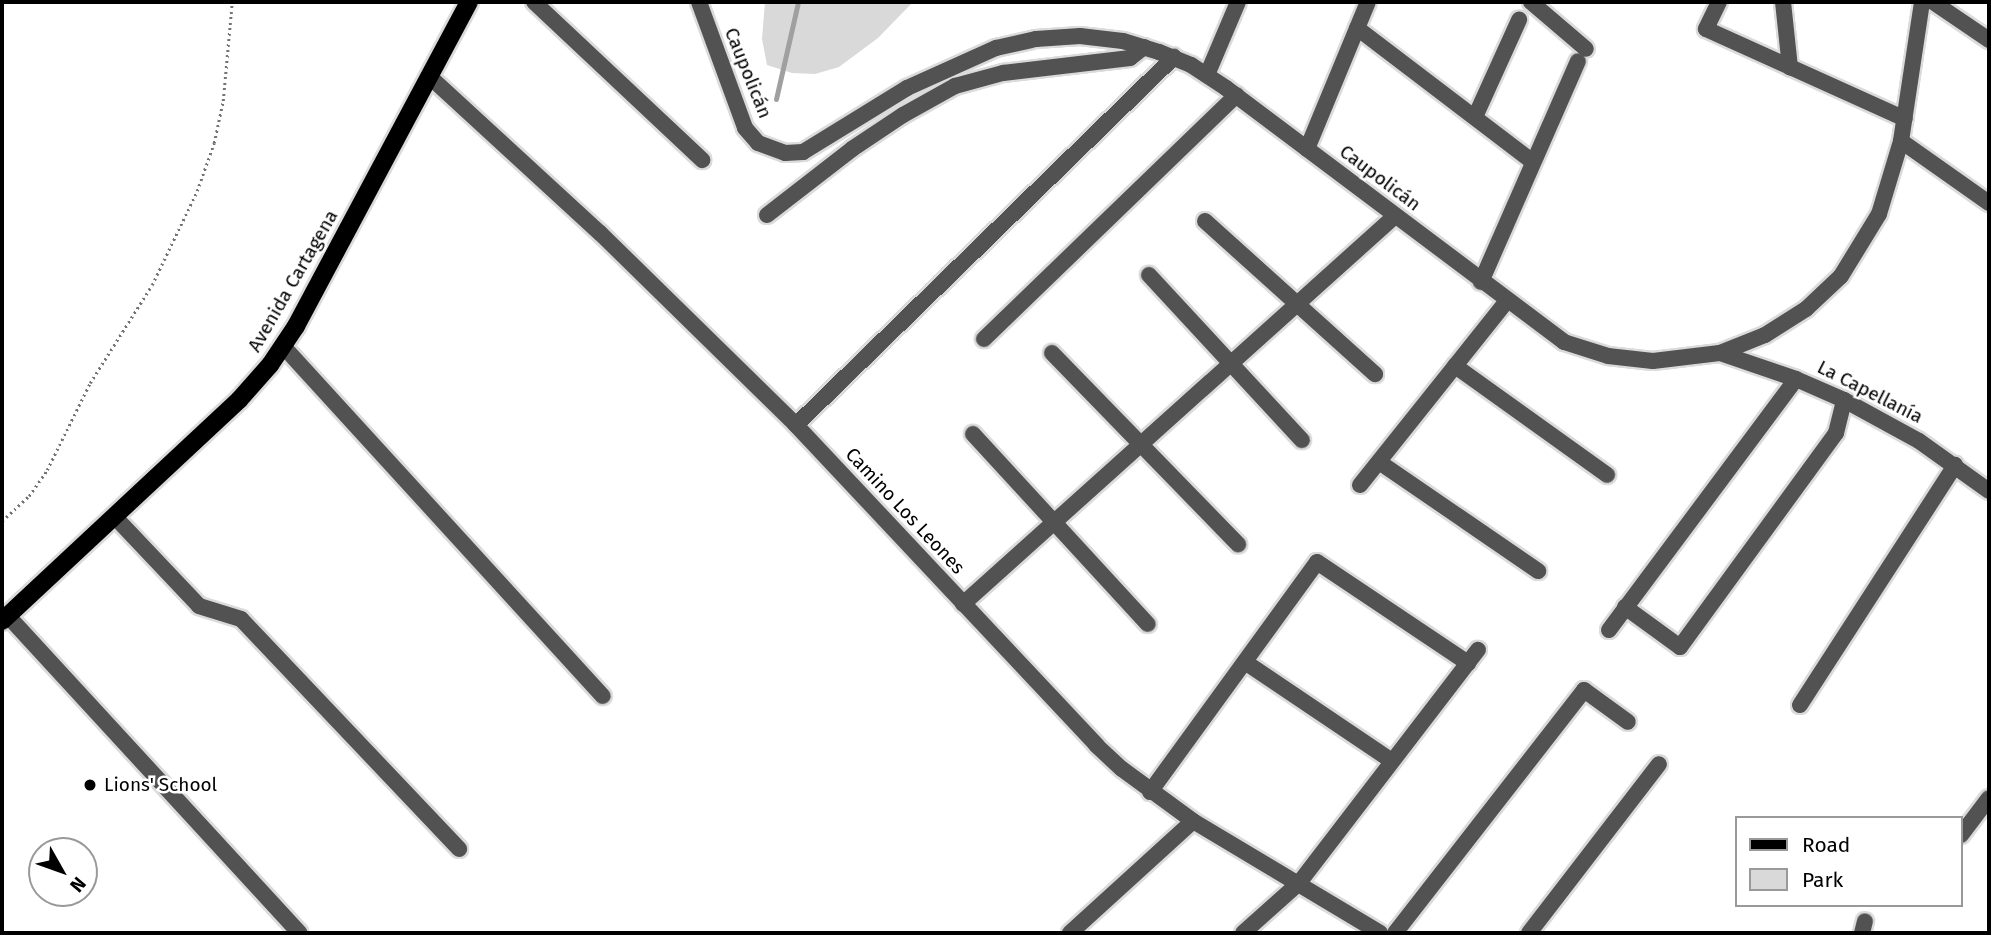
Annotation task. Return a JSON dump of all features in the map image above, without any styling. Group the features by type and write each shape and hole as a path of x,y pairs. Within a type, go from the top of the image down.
{"main road":[{"name":"Avenida Cartagena","path":"5,619 239,400 284,346 469,2"}],"street":[{"path":"534,2 702,160"},
{"name":"Caupolicán","path":"699,2 745,128 767,148 785,153 803,152 907,88 996,48 1037,39 1080,36 1144,47 1174,57 1237,95 1481,282 1564,342 1608,356 1675,361 1720,353 1743,345 1786,323 1815,302 1841,276 1879,214 1901,141 1922,2"},
{"path":"1207,75 1238,2"},
{"path":"1307,149 1368,2"},
{"path":"1481,282 1582,55 1531,2"},
{"path":"1719,2 1706,29 1905,119"},
{"path":"1783,2 1790,68"},
{"path":"1933,2 1989,40"},
{"path":"1475,117 1519,20"},
{"path":"1357,28 1533,162"},
{"path":"767,215 852,149 903,115 955,86 1003,73 1130,58 1144,47"},
{"path":"796,425 1174,57"},
{"name":"Camino Los Leones","path":"429,76 600,233 796,425 1096,745 1150,792 1193,821 1380,933"},
{"path":"984,339 1237,95"},
{"path":"1901,141 1989,203"},
{"path":"963,604 1395,216"},
{"path":"1205,221 1375,374"},
{"path":"1149,275 1302,440"},
{"path":"1360,485 1507,301"},
{"path":"284,346 603,696"},
{"path":"1052,353 1238,544"},
{"name":"La Capellanía","path":"1720,353 1796,379 1844,400 1955,465 1989,491"},
{"path":"1455,366 1607,475"},
{"path":"1609,630 1796,379"},
{"path":"1625,607 1681,647 1836,433 1844,400"},
{"path":"973,434 1147,624"},
{"path":"1379,462 1538,571"},
{"path":"1800,705 1955,465"},
{"path":"114,516 200,606 241,619 459,849"},
{"path":"1150,792 1317,562 1473,657 1299,883 1243,933"},
{"path":"5,619 300,933"},
{"path":"1245,662 1392,761"},
{"path":"1395,933 1584,690 1628,722"},
{"path":"1529,933 1659,764"},
{"path":"1963,832 1989,798"},
{"path":"1070,933 1193,821"}],"path":[{"path":"2,521 29,496 47,470 90,383 152,285 197,191 220,118 232,2"}],"green space":[{"path":"765,2 913,2 878,38 839,67 815,74 792,73 767,65 762,39"}],"waterway":[{"path":"776,99 798,2"}],"place":[{"name":"Lions' School","path":"90,785"}]}
